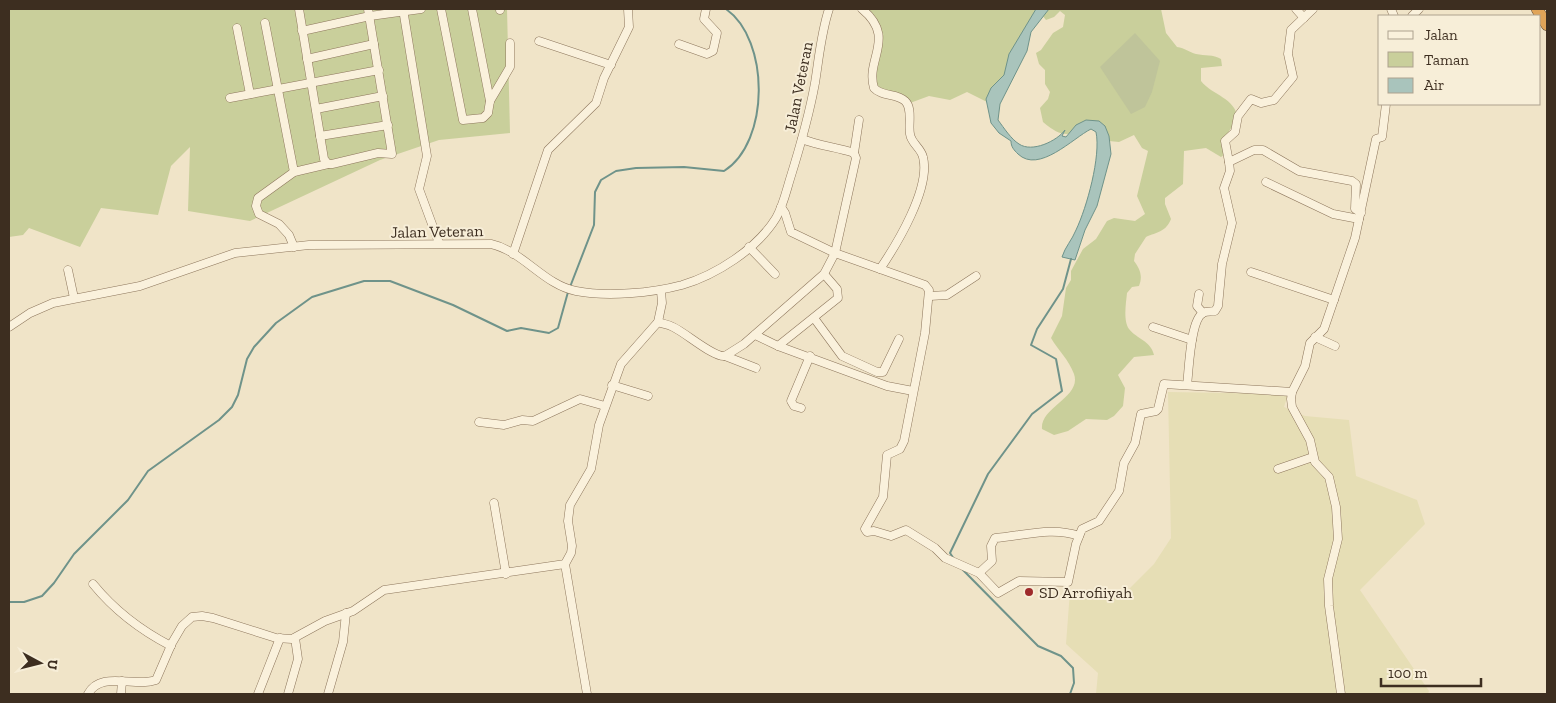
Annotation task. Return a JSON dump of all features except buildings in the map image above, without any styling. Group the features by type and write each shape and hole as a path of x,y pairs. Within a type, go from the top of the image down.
{"highway":[{"path":"1537,9 1547,24"}],"street":[{"path":"299,9 324,160 328,164"},
{"path":"357,9 359,18"},
{"path":"302,32 359,18 369,12 421,9"},
{"path":"441,9 461,118 465,121 483,118 488,113 490,101 472,9"},
{"path":"513,254 548,150 592,109 629,27 628,9"},
{"path":"679,44 706,54 713,51 717,33 704,20 706,9"},
{"name":"Jalan Veteran","path":"9,327 30,313 74,298 140,286 228,255 291,247 439,243 491,244 513,254 571,290 590,293 661,291 700,280 749,247 769,228 781,207 811,106 820,46 829,9"},
{"path":"862,9 873,23 880,44 871,74 874,88 881,93 904,100 908,105 910,135 920,149 925,172 920,190 897,244 880,269"},
{"path":"1296,9 1304,18"},
{"path":"1203,313 1213,312 1217,308 1222,264 1231,228 1224,188 1230,171 1225,141 1237,128 1238,116 1251,99 1261,103 1274,100 1293,78 1288,54 1291,30 1313,9"},
{"path":"404,10 427,156 419,189 439,243"},
{"path":"291,247 285,231 279,224 259,214 257,201 262,194 294,172 378,153 392,154 369,12"},
{"path":"264,23 294,172"},
{"path":"237,28 250,94"},
{"path":"539,41 611,65"},
{"path":"490,101 510,67 510,43"},
{"path":"307,59 374,44"},
{"path":"230,98 378,70"},
{"path":"316,109 383,96"},
{"path":"1341,694 1329,606 1328,579 1338,539 1336,507 1329,477 1313,457 1310,440 1292,406 1292,392 1304,366 1310,343 1324,328 1334,300 1360,216 1376,139 1382,137 1386,105"},
{"path":"725,356 755,335 824,274 835,253 856,163 854,153 859,120"},
{"path":"320,136 388,125"},
{"path":"802,139 824,147 854,153"},
{"path":"1228,162 1254,150 1263,150 1299,171 1352,181 1356,184 1355,209 1360,216"},
{"path":"1266,182 1325,211 1360,216"},
{"path":"781,207 785,212 791,232 835,253 925,285 930,296 902,446 886,456 883,497 864,529 866,532 874,531 890,536 906,530 935,548 945,558 979,573 998,593 1019,581 1068,582 1079,536 1085,526 1099,521 1119,491 1124,462 1135,443 1142,414 1156,412 1164,384 1292,392"},
{"path":"749,247 775,274"},
{"path":"68,270 74,298"},
{"path":"1251,272 1334,300"},
{"path":"778,346 836,301 839,294 838,289 824,274"},
{"path":"930,296 946,295 976,276"},
{"path":"587,694 566,564 571,553 568,521 570,505 591,469 599,425 612,385 628,354 658,322 662,303 661,291"},
{"path":"1199,294 1197,306 1203,313"},
{"path":"1187,385 1192,340 1203,313"},
{"path":"814,318 842,356 877,372 883,372 899,339"},
{"path":"658,322 673,326 716,354 756,368"},
{"path":"1153,327 1192,340"},
{"path":"755,335 778,346 810,356 887,386 913,391"},
{"path":"1315,337 1335,346"},
{"path":"800,408 794,406 791,401 810,356"},
{"path":"612,385 648,396"},
{"path":"479,422 504,425 522,420 533,421 580,399 605,406"},
{"path":"1278,469 1313,457"},
{"path":"494,503 506,574"},
{"path":"979,573 992,561 991,548 995,538 1027,532 1063,531 1079,536"},
{"path":"88,694 93,687 102,682 122,681 143,684 156,680 171,646 188,620 197,616 224,621 280,638 295,638 325,621 357,609 384,590 566,564"},
{"path":"93,584 139,628 171,646"},
{"path":"328,694 343,642 346,613"},
{"path":"258,694 280,638"},
{"path":"288,694 297,667 295,638"},
{"path":"121,694 122,681"}],"shaded area":[{"path":"1168,392 1288,394 1284,407 1305,416 1349,420 1356,476 1417,500 1425,524 1360,590 1429,691 1428,694 1096,694 1098,673 1066,644 1070,591 1126,592 1154,564 1171,538"}],"green space":[{"path":"9,9 507,9 510,133 439,140 380,160 250,221 188,211 190,147 171,166 158,215 101,208 80,247 29,228 23,235 9,237"},
{"path":"866,9 1036,9 1005,75 989,103 967,92 950,100 929,96 910,103 881,94 873,81 881,44"},
{"path":"1048,9 1161,9 1166,33 1177,47 1196,54 1221,59 1222,66 1201,68 1201,81 1233,106 1238,119 1229,131 1226,153 1221,157 1206,148 1184,151 1183,184 1165,198 1165,204 1171,219 1167,227 1146,237 1135,254 1134,261 1141,279 1139,286 1132,287 1127,293 1126,321 1129,329 1150,346 1154,355 1134,357 1118,375 1125,388 1123,406 1114,416 1107,420 1086,419 1068,431 1054,435 1042,429 1043,421 1047,414 1067,396 1075,382 1072,369 1051,338 1062,316 1066,288 1071,280 1071,271 1083,249 1096,239 1107,221 1114,218 1135,221 1145,214 1137,196 1148,151 1142,148 1134,135 1119,142 1109,141 1097,123 1069,134 1064,134 1043,122 1040,108 1048,99 1050,92 1045,84 1045,70 1039,64 1036,53 1041,50 1053,33 1063,27 1065,15 1060,11 1054,17 1046,20 1042,15"},
{"path":"1135,33 1160,61 1152,92 1145,107 1131,114 1100,67"}],"water":[{"path":"1036,9 1049,9 1031,32 1027,51 1000,104 998,120 1016,142 1031,147 1050,142 1065,130 1062,136 1066,137 1076,125 1086,120 1099,121 1105,126 1109,136 1111,154 1097,206 1085,230 1075,260 1062,257 1080,220 1088,195 1097,154 1096,132 1091,129 1046,157 1036,160 1026,159 1017,153 1012,147 1011,141 999,133 991,123 986,99 991,88 1004,75 1009,54"}],"waterway":[{"path":"570,287 594,225 595,192 601,180 616,171 636,168 684,167 724,171 739,157 750,138 756,115 759,91 757,66 751,43 740,24 726,9"},
{"path":"954,559 950,553 988,474 1032,414 1062,391 1056,359 1031,345 1037,329 1063,289 1071,259"},
{"path":"9,602 24,602 42,596 54,583 74,554 128,500 148,471 219,420 232,407 238,395 247,359 254,347 276,323 312,297 364,281 390,281 453,305 507,331 521,328 549,333 558,328 568,292"},
{"path":"962,569 1038,646 1061,656 1073,668 1074,683 1070,694"}],"place":[{"name":"SD Arrofiiyah","path":"1029,592"}]}
